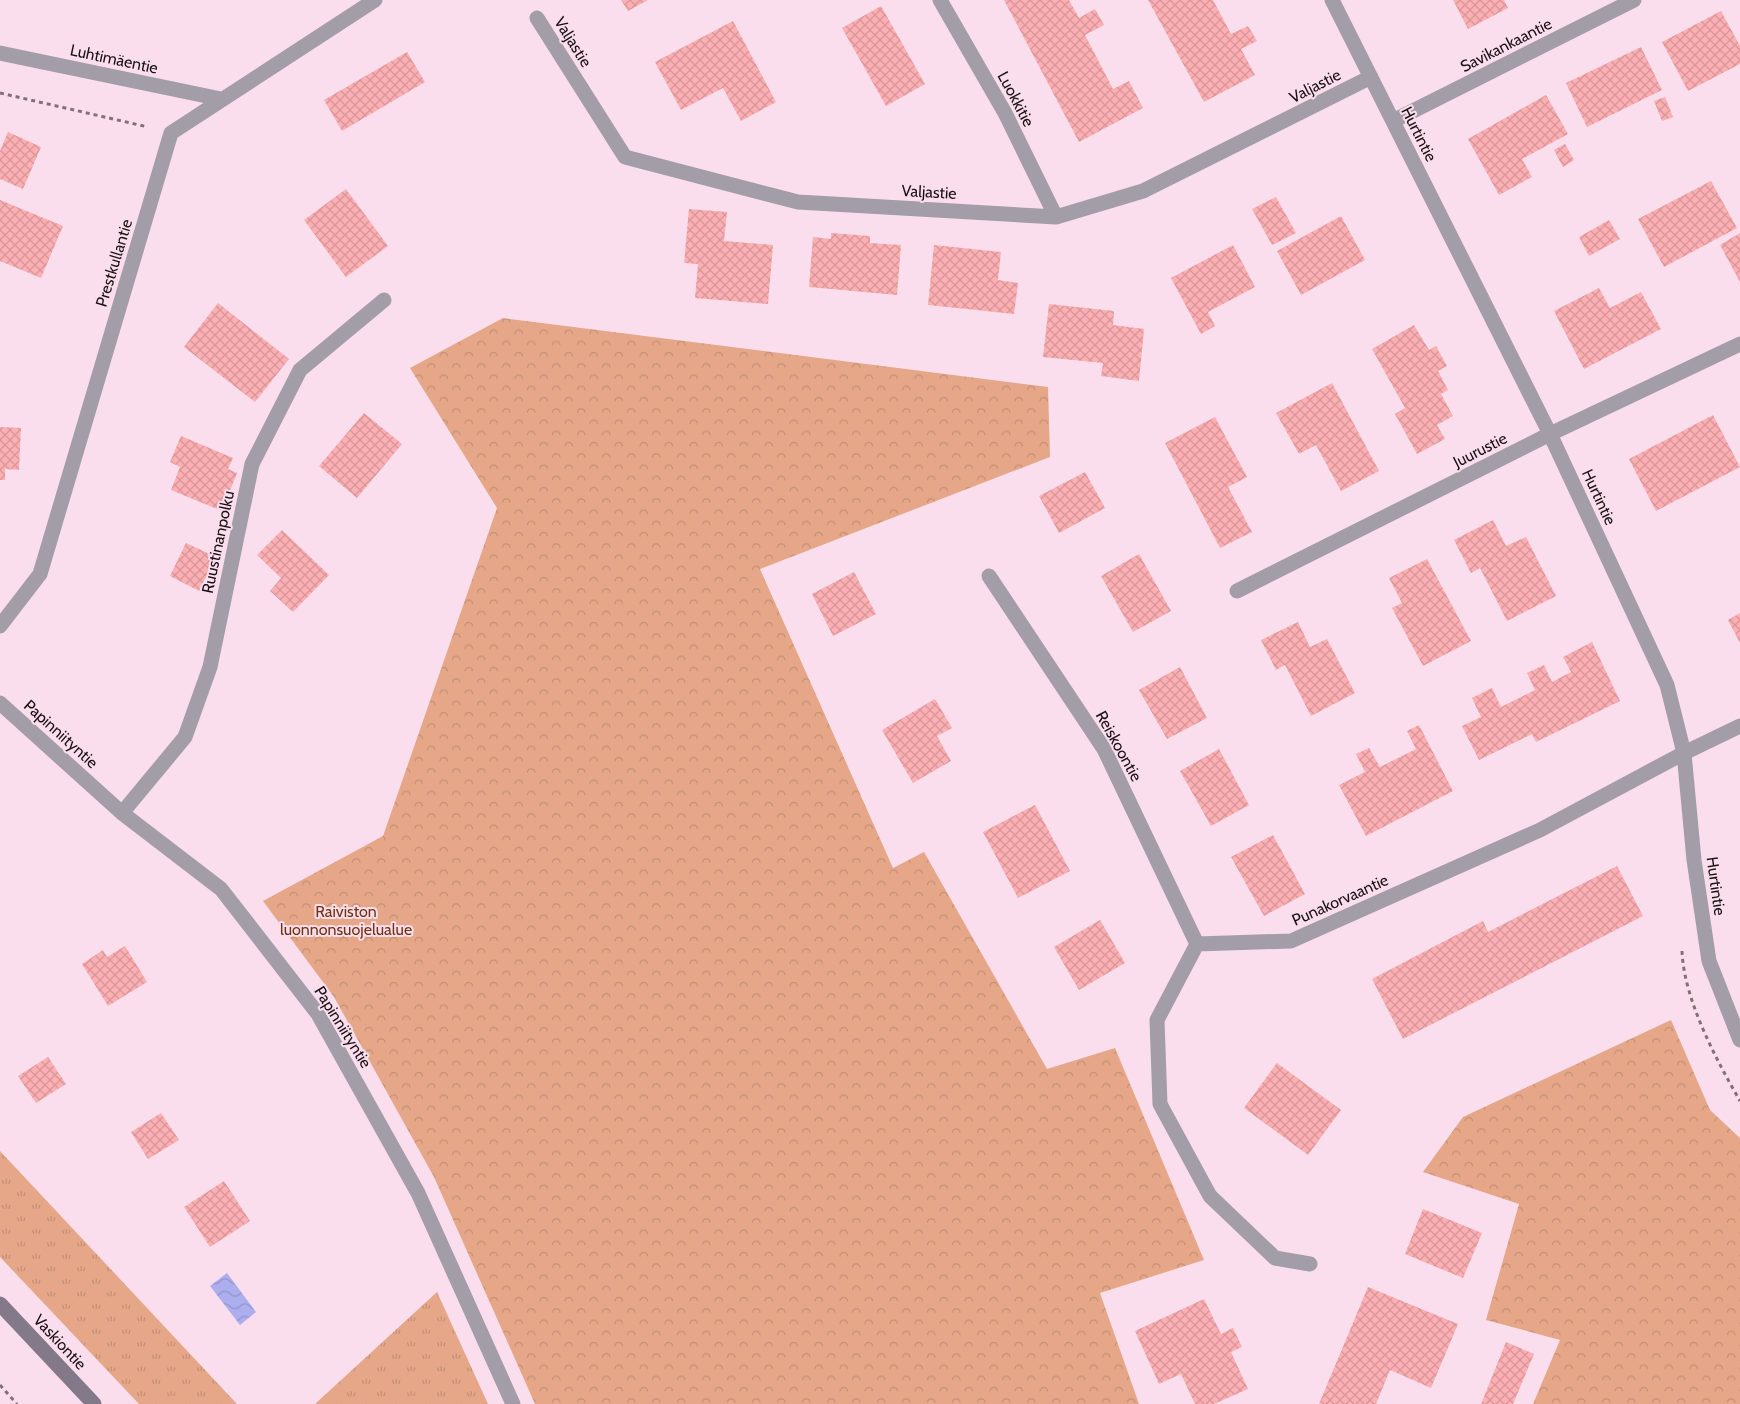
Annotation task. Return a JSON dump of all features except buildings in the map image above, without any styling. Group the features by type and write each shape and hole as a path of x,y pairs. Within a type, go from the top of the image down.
{"main road":[{"name":"Vaskiontie","path":"0,1304 94,1404"}],"street":[{"path":"171,133 376,0"},
{"name":"Luokkitie","path":"940,0 1005,113 1056,217"},
{"name":"Hurtintie","path":"1332,0 1550,434 1667,685 1684,753 1694,860 1709,961 1740,1040"},
{"name":"Savikankaantie","path":"1393,121 1634,0"},
{"name":"Valjastie","path":"537,18 625,157 798,202 1056,217 1143,192 1371,77"},
{"name":"Luhtimäentie","path":"0,53 221,99"},
{"name":"Prestkullantie","path":"0,626 40,574 171,133"},
{"name":"Ruustinanpolku","path":"122,813 185,737 210,667 252,464 300,370 384,300"},
{"name":"Juurustie","path":"1237,591 1550,434 1740,344"},
{"name":"Reiskoontie","path":"990,576 1104,749 1197,944"},
{"name":"Papinniityntie","path":"0,702 122,813 221,889 318,1014 418,1193 513,1404"},
{"name":"Punakorvaantie","path":"1197,944 1291,941 1540,830 1684,753 1740,726"},
{"path":"1197,944 1157,1020 1160,1104 1210,1196 1275,1258 1310,1264"}],"path":[{"path":"0,93 171,133"},
{"path":"0,1385 17,1404"}],"green space":[{"name":"Raiviston luonnonsuojelualue","path":"503,318 1048,387 1050,457 760,569 893,868 924,852 1047,1069 1115,1048 1204,1260 1100,1293 1139,1404 535,1404 434,1177 334,997 263,901 383,836 497,508 410,368"},
{"path":"1671,1020 1710,1110 1740,1138 1740,1404 1533,1404 1560,1340 1486,1320 1519,1204 1423,1172 1463,1117"},
{"path":"0,1151 237,1404 139,1404 0,1257"},
{"path":"437,1292 488,1404 315,1404"}],"water":[{"path":"227,1273 256,1312 240,1325 210,1286"}]}
